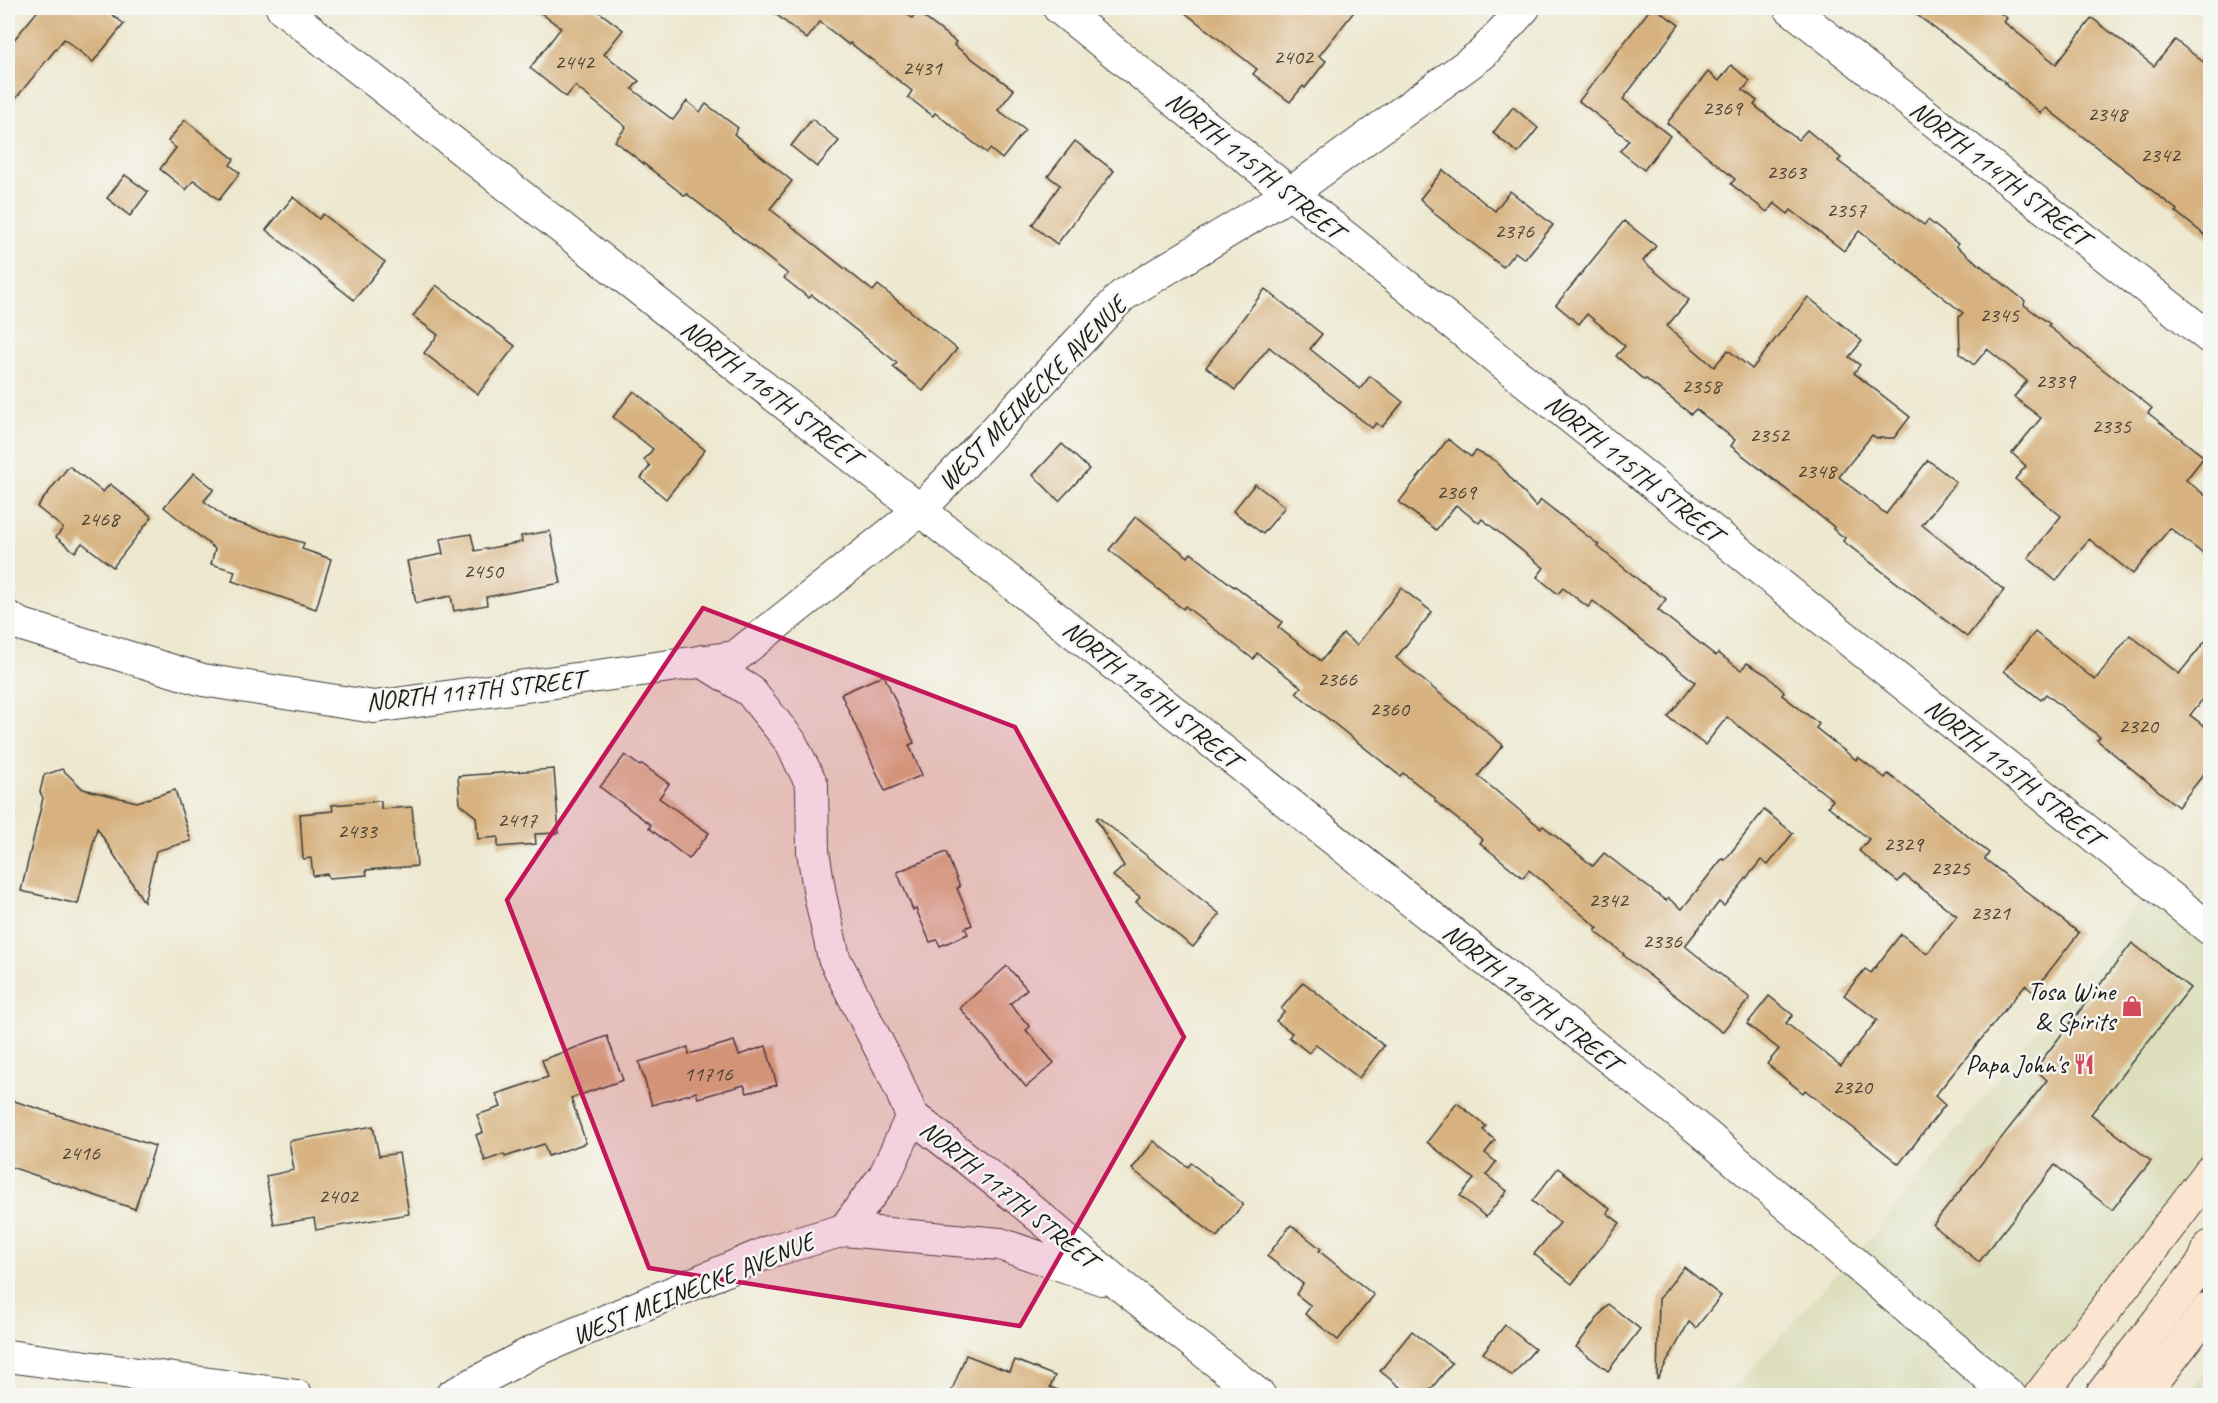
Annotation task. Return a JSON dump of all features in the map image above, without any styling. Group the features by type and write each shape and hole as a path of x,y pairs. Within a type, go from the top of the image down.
{"main road":[{"path":"2040,1395 2211,1172"},
{"path":"2101,1395 2204,1262 2211,1247"},
{"path":"2142,1395 2211,1308"}],"street":[{"name":"NORTH 116TH STREET","path":"282,8 920,510 1702,1132 2010,1395"},
{"name":"NORTH 115TH STREET","path":"1059,8 2211,929"},
{"name":"WEST MEINECKE AVENUE","path":"920,510 1122,296 1291,193 1482,54 1524,8"},
{"name":"NORTH 114TH STREET","path":"1790,8 2211,338"},
{"name":"NORTH 117TH STREET","path":"8,617 19,624 203,680 374,707 735,657 920,510"},
{"name":"NORTH 117TH STREET","path":"702,662 750,691 790,741 812,785 813,851 834,958 896,1079 912,1116 1021,1201 1120,1285 1260,1395"},
{"path":"844,1230 885,1175 912,1116"},
{"name":"WEST MEINECKE AVENUE","path":"451,1395 532,1352 771,1251 844,1230 1000,1244 1120,1285"},
{"path":"8,1356 297,1395"}],"highlighted area":[{"path":"703,608 1015,727 1184,1037 1020,1326 649,1268 507,900"}],"shaded area":[{"path":"2153,883 2210,929 2210,1172 2040,1395 1726,1396 1880,1227"},
{"path":"2210,1364 2210,1395 2186,1395"}],"building":[{"path":"40,8 104,8 124,24 93,62 64,39 8,108 8,47"},
{"path":"534,8 594,8 623,30 604,54 639,81 632,89 673,120 687,101 700,112 706,104 738,128 734,134 792,181 770,209 873,291 878,285 957,349 923,391 893,367 897,363 812,295 809,298 784,278 788,274 687,194 685,196 615,141 626,127 575,86 566,97 530,68 561,28"},
{"path":"768,8 899,8 912,18 917,12 956,42 954,45 1014,90 998,110 1025,130 1002,159 990,149 987,153 935,113 933,116 908,97 912,91 820,22 807,39"},
{"path":"1179,8 1357,8 1319,56 1326,61 1305,88 1303,86 1290,102 1253,74 1257,69"},
{"path":"1651,8 1655,8 1679,25 1623,99 1670,136 1644,170 1620,151 1629,140 1579,101"},
{"path":"1908,8 1993,8 2007,18 2004,22 2056,64 2092,18 2154,66 2175,40 2211,68 2211,240 2176,212 2177,210 2046,108 2041,113 2006,83"},
{"path":"1731,65 1750,81 1743,90 1757,101 1754,105 1798,140 1807,130 1841,158 1838,161 1924,225 1928,220 1958,244 1956,246 2025,301 2024,305 2050,324 2048,326 2152,408 2148,413 2204,457 2186,480 2211,500 2211,560 2170,528 2133,574 2089,539 2056,581 2028,558 2061,516 2015,479 2026,466 2012,453 2041,418 2014,397 2027,381 1987,349 1974,365 1960,354 1959,317 1963,313 1859,231 1844,251 1791,210 1788,214 1774,203 1767,212 1731,184 1735,179 1667,123 1708,72 1719,81"},
{"path":"1513,107 1538,128 1518,153 1493,133"},
{"path":"812,119 839,141 817,167 791,146"},
{"path":"185,120 234,159 230,165 240,173 219,200 194,180 186,190 160,169 176,148 168,141"},
{"path":"1075,141 1114,171 1057,244 1032,225 1060,185 1048,176"},
{"path":"1443,170 1495,211 1510,191 1553,225 1525,259 1515,252 1503,267 1431,211 1420,199"},
{"path":"125,175 148,192 130,216 107,198"},
{"path":"293,197 319,219 323,214 385,262 354,300 266,230"},
{"path":"1624,221 1656,246 1643,261 1689,300 1667,326 1714,367 1728,350 1752,369 1808,297 1862,341 1849,357 1860,365 1854,373 1910,417 1894,438 1877,438 1872,435 1839,477 1886,514 1928,460 1956,482 1922,525 2004,590 1967,637 1843,541 1845,538 1833,529 1834,527 1731,446 1735,440 1696,409 1691,414 1646,379 1644,380 1616,356 1625,346 1587,314 1579,324 1556,305"},
{"path":"436,285 515,346 478,394 424,353 438,335 413,316"},
{"path":"1265,289 1322,334 1310,349 1360,389 1370,376 1403,402 1382,427 1376,423 1372,428 1269,347 1235,390 1206,367"},
{"path":"634,391 705,450 666,499 641,478 650,466 644,460 653,449 613,417"},
{"path":"1448,439 1471,457 1476,451 1496,461 1536,507 1541,500 1599,545 1597,546 1645,585 1666,599 1658,610 1716,656 1718,653 1741,670 1747,663 1767,675 1784,692 1782,695 1819,724 1816,728 1856,760 1858,757 1885,778 1888,774 1917,796 1989,853 1985,859 2079,933 2033,992 2025,985 1935,1096 1945,1105 1899,1164 1805,1090 1803,1093 1767,1064 1779,1049 1747,1024 1769,996 1793,1015 1786,1023 1841,1066 1877,1020 1844,995 1865,969 1871,973 1901,934 1927,954 1957,916 1904,875 1898,882 1859,851 1869,839 1828,806 1833,800 1727,717 1705,745 1668,717 1695,682 1593,601 1588,607 1563,588 1558,594 1537,577 1544,568 1482,519 1479,523 1456,505 1436,530 1399,502"},
{"path":"1062,444 1089,469 1059,501 1033,475"},
{"path":"69,466 103,492 110,484 152,517 113,567 82,543 75,552 56,537 63,528 37,507"},
{"path":"194,473 214,489 204,501 228,520 304,543 302,549 331,559 316,609 232,581 235,571 211,564 215,549 164,507"},
{"path":"1255,484 1285,507 1263,534 1233,511"},
{"path":"1136,516 1188,557 1191,553 1282,622 1278,627 1321,661 1343,634 1357,645 1401,588 1432,612 1396,658 1503,745 1478,776 1541,828 1543,826 1593,866 1604,853 1666,901 1668,898 1682,909 1722,859 1725,860 1764,810 1793,833 1768,865 1761,860 1724,906 1719,902 1685,946 1750,998 1722,1032 1623,955 1595,931 1598,928 1529,870 1523,878 1480,843 1483,840 1435,801 1435,798 1403,773 1400,776 1296,693 1301,687 1257,653 1253,659 1185,606 1183,609 1109,550"},
{"path":"550,531 561,583 486,597 487,605 454,611 451,596 416,603 407,561 443,554 440,539 471,534 475,551 522,542 521,536"},
{"path":"2035,632 2095,680 2130,635 2179,674 2211,634 2211,689 2190,715 2211,731 2211,765 2178,807 2097,740 2100,737 2046,694 2041,700 2004,671"},
{"path":"884,675 914,743 909,745 922,775 885,791 841,694"},
{"path":"625,755 640,766 642,764 669,784 659,798 709,833 689,859 649,828 651,825 600,787"},
{"path":"62,769 83,789 137,802 175,790 191,841 156,851 144,902 97,828 78,904 21,891 43,798 40,792 44,775"},
{"path":"554,769 559,833 535,834 536,844 498,847 498,837 478,839 476,817 460,804 458,776"},
{"path":"381,801 381,809 412,807 417,866 366,870 367,875 329,878 327,874 313,876 311,858 303,859 300,814 333,811 332,805"},
{"path":"1098,817 1220,914 1193,947 1136,902 1140,897 1113,876 1124,866 1096,819"},
{"path":"946,852 972,925 965,928 968,934 940,946 937,940 930,942 897,872"},
{"path":"2132,943 2190,988 2091,1114 2151,1161 2112,1210 2055,1165 1979,1262 1933,1225 2047,1080 2035,1069"},
{"path":"1007,966 1027,989 1010,1004 1030,1027 1026,1030 1054,1063 1026,1087 960,1008"},
{"path":"1303,982 1384,1046 1359,1078 1316,1045 1309,1053 1289,1037 1292,1033 1276,1021 1284,1012 1281,1009"},
{"path":"607,1036 623,1080 571,1098 586,1143 548,1156 544,1144 485,1161 476,1135 483,1132 477,1115 501,1107 496,1094 548,1077 542,1060"},
{"path":"734,1041 739,1055 766,1046 777,1085 747,1093 744,1085 698,1098 696,1092 652,1105 639,1062 688,1047 689,1054"},
{"path":"8,1099 155,1146 135,1209 8,1166"},
{"path":"1457,1103 1486,1126 1483,1130 1495,1140 1485,1153 1496,1162 1486,1175 1507,1191 1486,1217 1460,1196 1474,1179 1427,1142"},
{"path":"373,1126 379,1156 399,1153 409,1214 316,1230 314,1218 274,1225 266,1176 294,1170 289,1141"},
{"path":"1154,1141 1188,1167 1191,1163 1243,1204 1217,1237 1132,1169"},
{"path":"1558,1168 1610,1209 1607,1213 1620,1223 1572,1284 1534,1254 1560,1223 1532,1201"},
{"path":"1291,1225 1321,1249 1319,1251 1374,1295 1338,1340 1305,1314 1311,1306 1296,1294 1303,1284 1267,1256"},
{"path":"1684,1267 1721,1296 1696,1328 1689,1322 1657,1380 1659,1299"},
{"path":"1608,1304 1640,1329 1608,1371 1576,1347"},
{"path":"1505,1325 1535,1349 1512,1376 1483,1353"},
{"path":"1412,1331 1452,1363 1426,1395 1410,1395 1380,1371"},
{"path":"966,1355 1010,1372 1015,1360 1055,1376 1050,1387 1066,1393 1065,1395 950,1395"}],"place":[{"name":"Tosa Wine & Spirits","path":"2132,1006"},
{"name":"Papa John's","path":"2084,1064"}]}
